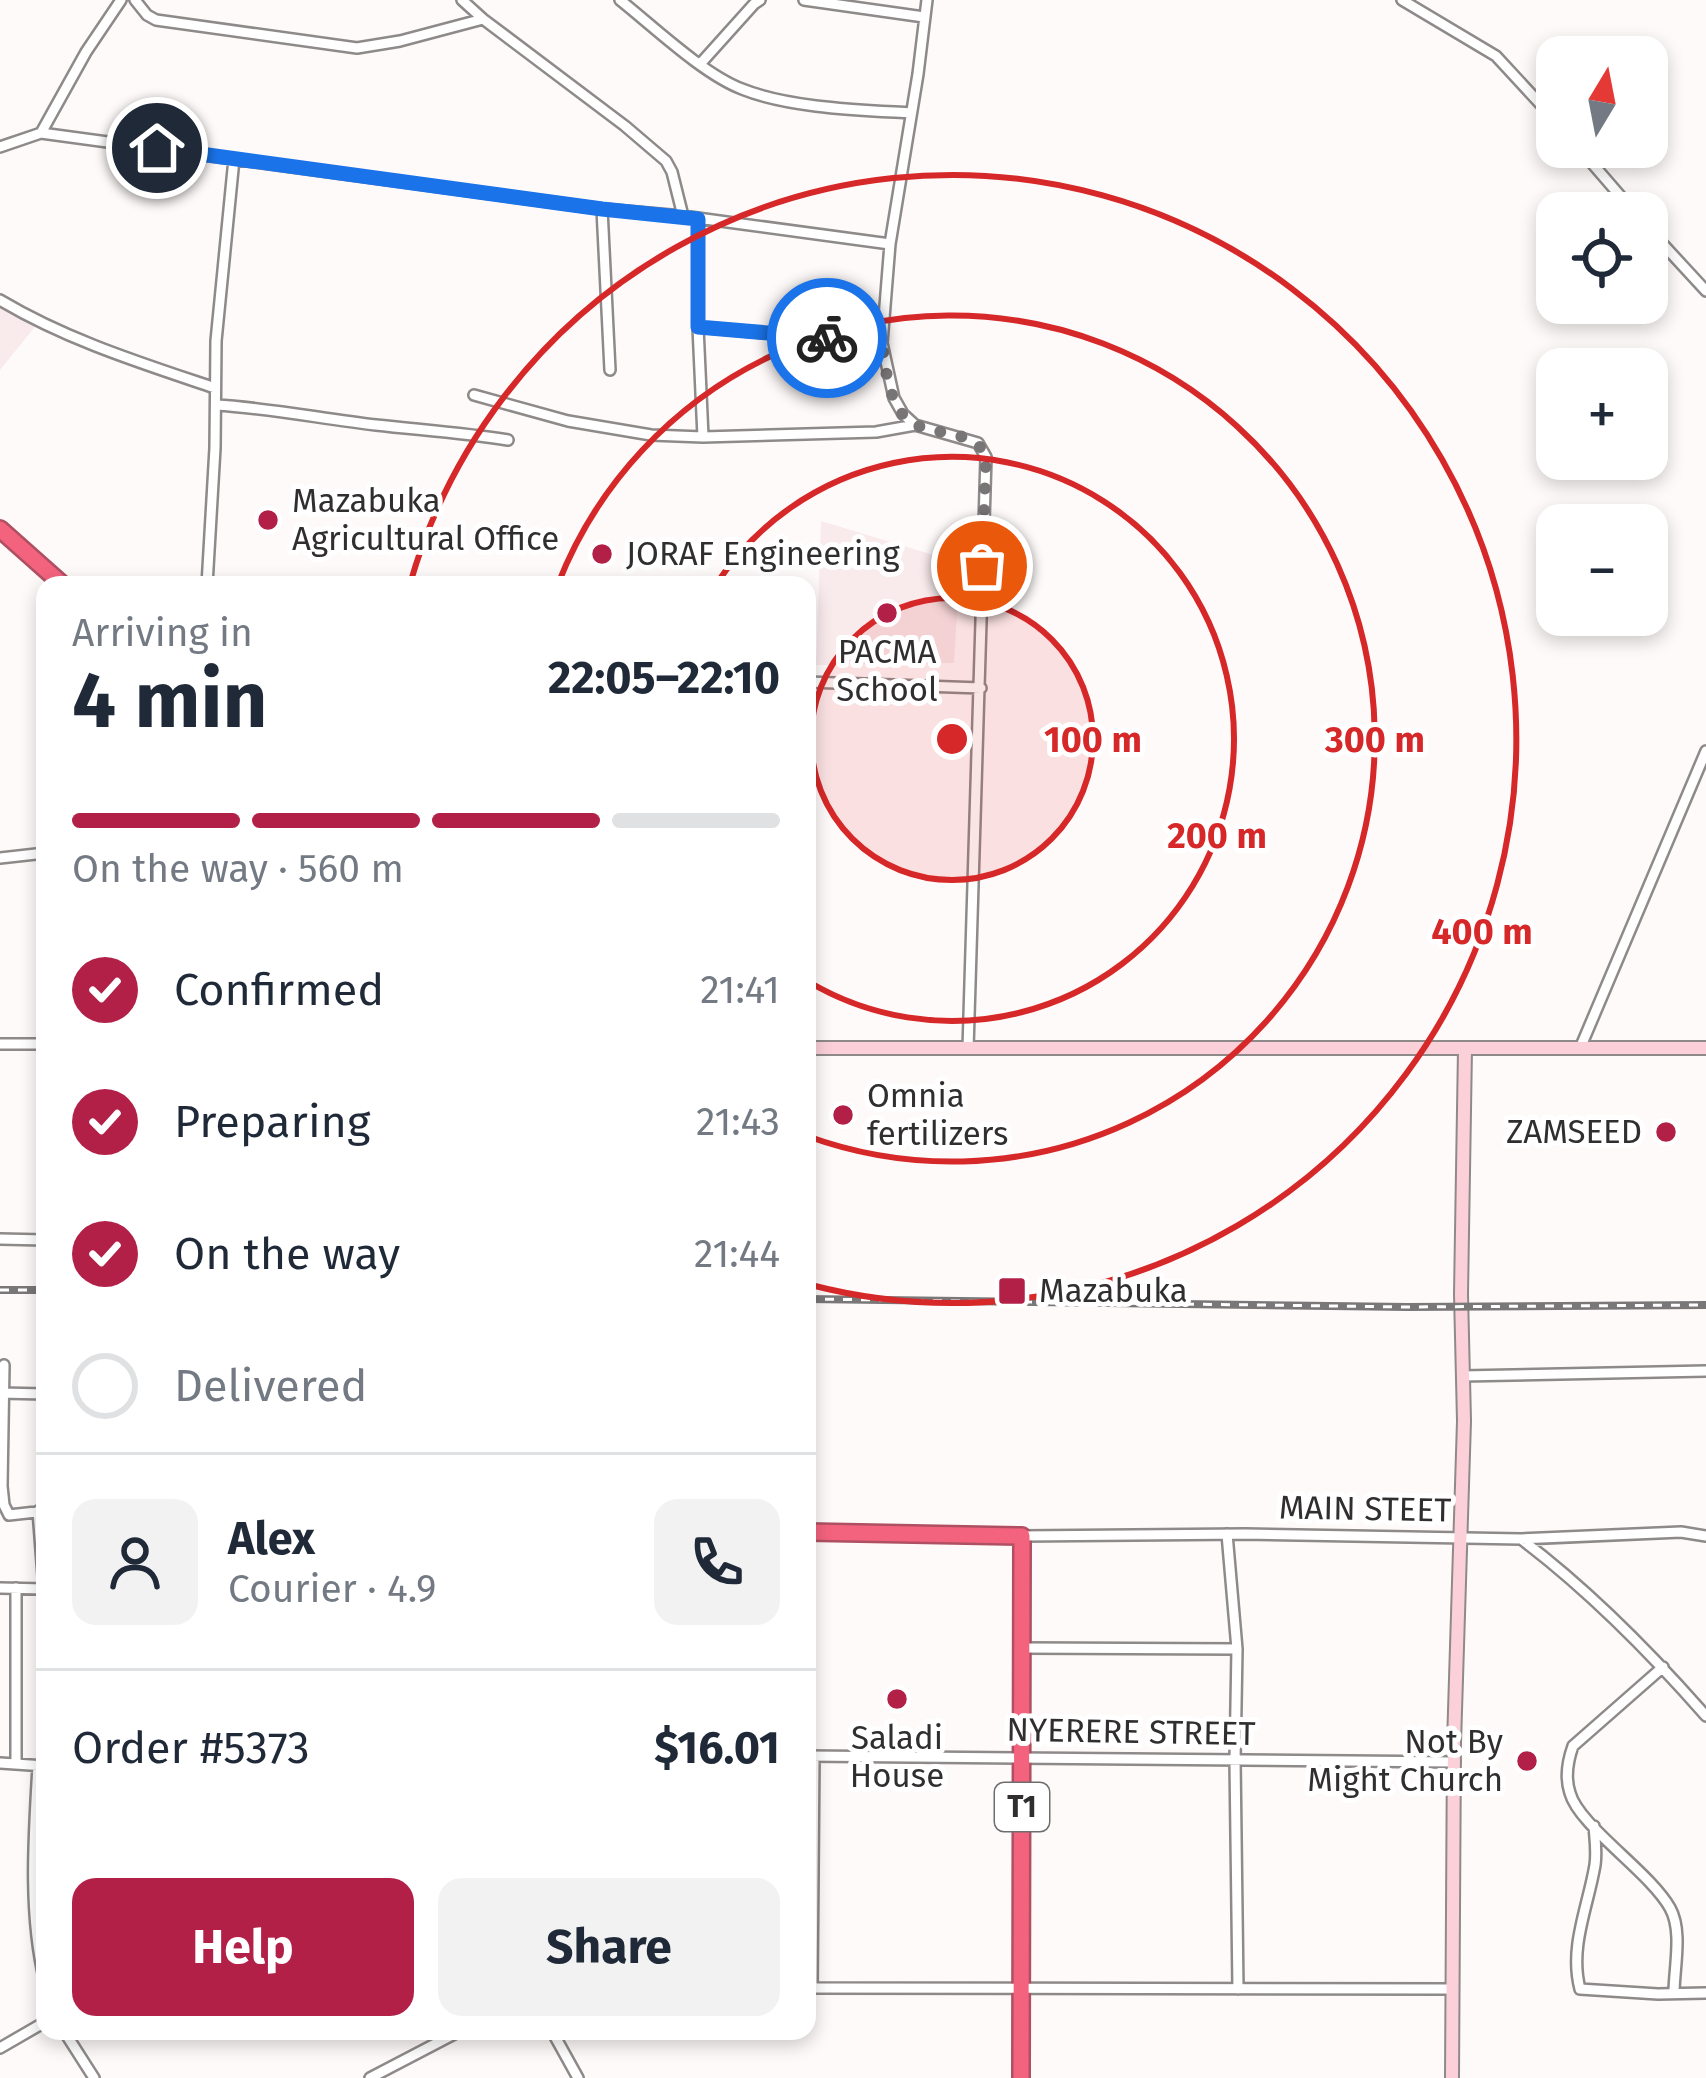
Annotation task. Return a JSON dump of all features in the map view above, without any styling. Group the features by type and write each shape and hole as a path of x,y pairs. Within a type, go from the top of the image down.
{"highway":[{"path":"0,529 52,576"},
{"path":"816,1532 1022,1536"},
{"name":"T1","path":"1021,2078 1022,1536"}],"main road":[{"path":"816,1048 1706,1048"},
{"path":"1452,2078 1465,1049"}],"street":[{"path":"41,133 121,0"},
{"path":"135,0 156,20 357,48 483,19"},
{"path":"463,0 666,161 683,216"},
{"path":"701,63 760,0"},
{"path":"804,0 924,17"},
{"path":"915,425 894,398 882,343 890,244 927,0"},
{"path":"1402,0 1496,56 1536,99"},
{"path":"624,1 701,63 742,89 854,109 911,112"},
{"path":"0,147 41,133 890,244"},
{"path":"207,576 218,322 234,159"},
{"path":"1596,168 1617,192"},
{"path":"602,209 610,370"},
{"path":"698,219 703,437"},
{"path":"1668,250 1706,291"},
{"path":"0,300 39,324 214,388"},
{"path":"698,327 882,343"},
{"path":"474,395 635,434 876,432 915,425 978,443 986,457 968,1048"},
{"path":"217,405 508,440"},
{"path":"816,682 981,688"},
{"path":"1581,1046 1706,751"},
{"path":"0,858 36,854"},
{"path":"0,1043 36,1044"},
{"path":"0,1239 36,1240"},
{"path":"4,1365 5,1515 36,1512"},
{"path":"1462,1376 1706,1371"},
{"path":"2,1393 36,1394"},
{"name":"MAIN STEET","path":"1022,1536 1521,1539 1681,1532 1706,1536"},
{"path":"1227,1534 1237,1649 1238,1989"},
{"path":"1521,1539 1641,1643 1706,1716"},
{"path":"0,1588 36,1589"},
{"path":"16,1588 16,1764"},
{"path":"1022,1648 1237,1649"},
{"path":"1663,1667 1574,1746 1569,1767 1575,1806 1670,1907 1676,1930 1674,1993"},
{"name":"NYERERE STREET","path":"816,1756 1455,1762"},
{"path":"0,1763 36,1766"},
{"path":"36,1818 36,1887"},
{"path":"1594,1826 1595,1865 1581,1919 1579,1986 1586,1991 1706,1993"},
{"path":"816,1988 1451,1989"},
{"path":"0,2048 36,2027"},
{"path":"70,2040 94,2078"},
{"path":"370,2078 443,2040"},
{"path":"557,2040 578,2078"}],"shaded area":[{"path":"0,303 38,323 0,370"},
{"name":"PACMA School","path":"821,521 960,563 954,663 816,665"}],"railway":[{"path":"0,1290 36,1290"},
{"path":"816,1299 1408,1307 1706,1305"}],"way so far":[{"path":"827,338 882,343 894,398 903,414 915,425 971,440 982,448 986,457 982,566"}],"place":[{"name":"Mazabuka Agricultural Office","path":"268,520"},
{"name":"JORAF Engineering","path":"602,554"},
{"name":"PACMA School","path":"887,613"},
{"name":"Omnia fertilizers","path":"843,1115"},
{"name":"ZAMSEED","path":"1666,1132"},
{"name":"Mazabuka","path":"1012,1291"},
{"name":"Saladi House","path":"897,1699"},
{"name":"Not By Might Church","path":"1527,1761"}],"route":[{"path":"157,148 698,219 698,327 827,338"}]}
